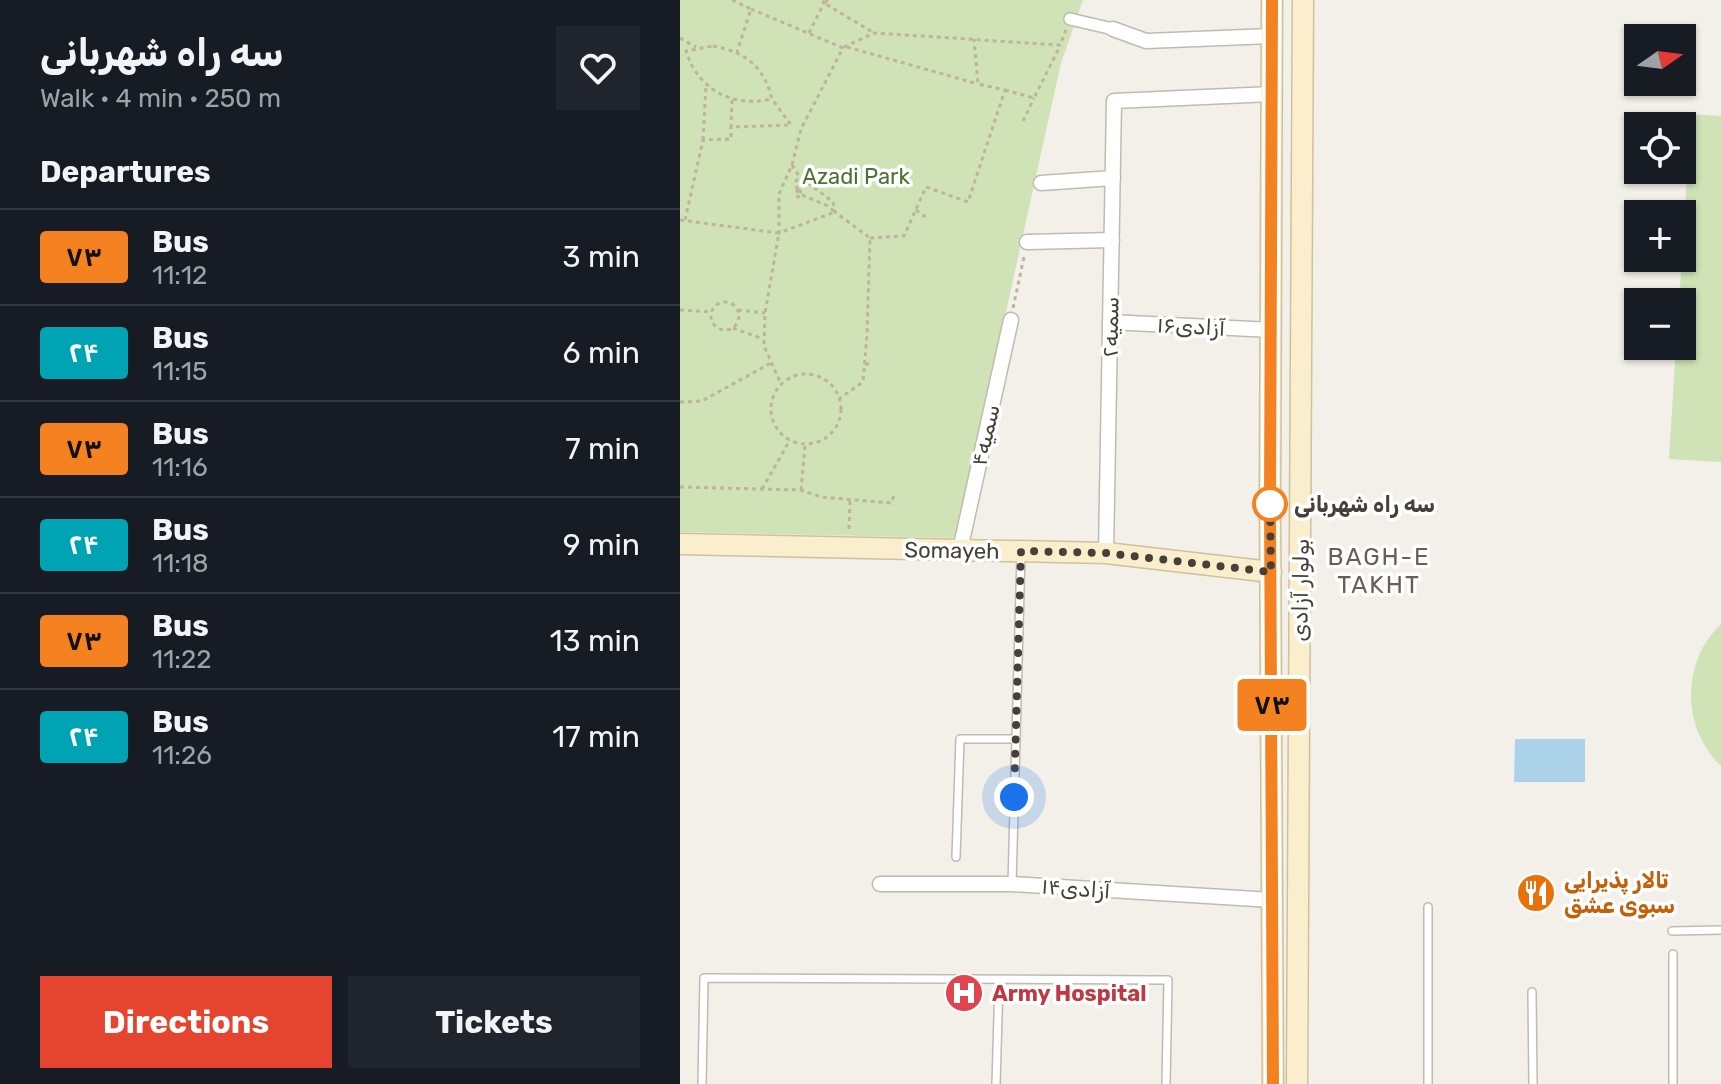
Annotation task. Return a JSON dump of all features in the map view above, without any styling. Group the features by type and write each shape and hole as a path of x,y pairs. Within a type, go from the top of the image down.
{"main road":[{"name":"بولوار آزادی","path":"1272,0 1273,1084"},
{"name":"بولوار آزادی","path":"1297,1084 1303,0"},
{"path":"1272,360 1302,361"},
{"name":"Somayeh","path":"680,544 1106,553 1271,572"}],"street":[{"path":"1070,19 1146,41 1272,36"},
{"name":"۲سمیه","path":"1106,553 1114,101 1273,94"},
{"path":"1041,183 1113,178"},
{"path":"1027,242 1112,240"},
{"name":"سمیه۴","path":"960,550 1011,320"},
{"name":"آزادی۱۶","path":"1110,322 1272,330"},
{"name":"آزادی۱۴","path":"880,884 1012,884 1272,900"}],"lane":[{"path":"1012,884 1021,551"},
{"path":"956,857 960,739 1016,739"},
{"path":"1428,907 1428,1084"},
{"path":"1672,931 1721,930"},
{"path":"1673,954 1673,1084"},
{"path":"702,1084 704,978 1168,980 1166,1084"},
{"path":"996,1084 999,981"},
{"path":"1532,992 1533,1084"}],"path":[{"path":"732,0 844,47 1034,98"},
{"path":"809,33 825,1 874,33"},
{"path":"737,52 751,9"},
{"path":"1023,121 1070,19"},
{"path":"781,384 764,340 765,313 779,233 779,194 792,165 801,129 844,47 874,33 1060,45"},
{"path":"680,38 696,47"},
{"path":"974,39 978,84"},
{"path":"772,99 732,100 706,85 686,51 713,46 737,52 753,61 768,82 772,99 791,125"},
{"path":"706,85 703,140 683,220 779,233 835,212"},
{"path":"799,176 797,190 802,195 828,206 870,238 904,236 926,187 968,202 1005,90"},
{"path":"703,140 731,139 732,100"},
{"path":"731,127 791,125 801,129"},
{"path":"792,165 799,176 833,202 835,212"},
{"path":"916,210 927,218"},
{"path":"840,398 863,382 870,238"},
{"path":"1011,320 1027,242"},
{"path":"738,310 739,319 733,328 726,331 718,329 712,321 712,312 722,302 732,304 738,310 765,313"},
{"path":"680,310 712,312"},
{"path":"733,328 764,340"},
{"path":"680,402 702,401 771,363"},
{"path":"865,364 873,364"},
{"path":"814,375 834,387 840,398 839,422 833,432 825,439 805,444 790,439 776,426 772,416 772,404 781,384 791,377 814,375"},
{"path":"762,489 790,439"},
{"path":"801,490 805,444"},
{"path":"680,487 801,490 821,497 891,503 895,493"},
{"path":"848,548 850,501"}],"green space":[{"name":"Azadi Park","path":"680,0 1083,0 1061,63 956,538 680,532"},
{"path":"1696,114 1721,116 1721,462 1669,459 1675,360 1696,360 1696,288 1680,288 1681,272 1696,272 1696,200 1686,200 1687,184 1696,184"},
{"path":"1721,624 1721,766 1698,733 1691,695 1698,657"}],"water":[{"path":"1515,739 1585,739 1585,782 1514,782"}],"bus line":[{"name":"۷۳","path":"1272,0 1270,504 1273,1084"}],"place":[{"name":"سه راه شهربانی","path":"1270,504"},
{"name":"تالار پذیرایی سبوی عشق","path":"1536,893"},
{"name":"Army Hospital","path":"964,993"}],"district":[{"name":"BAGH-E TAKHT","path":"1379,571"}],"route":[{"path":"1014,797 1021,551 1106,553 1271,572 1270,504"}]}
